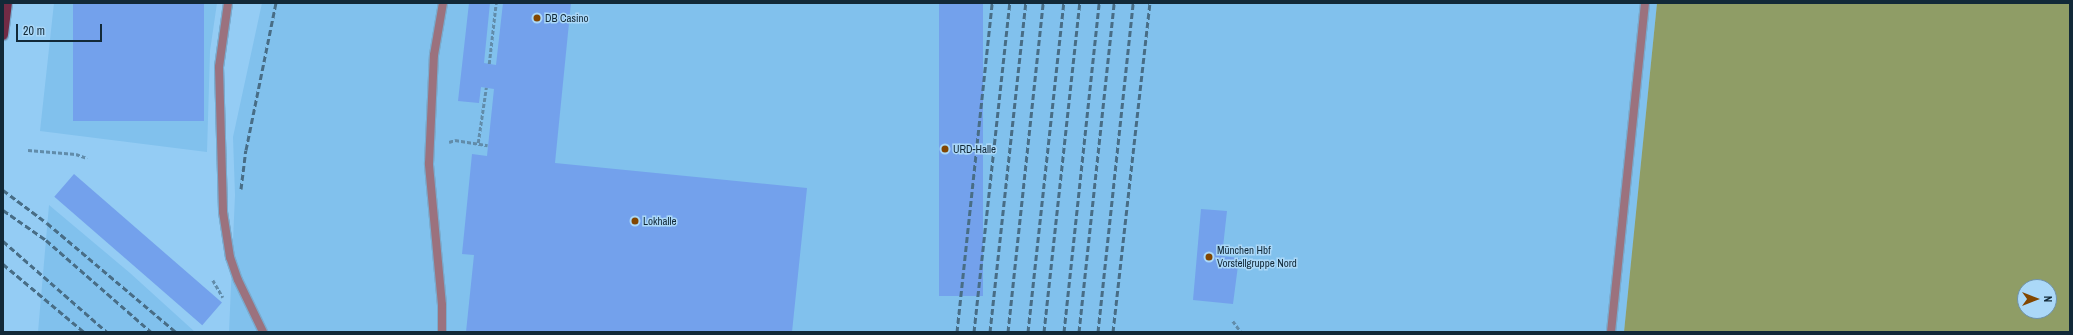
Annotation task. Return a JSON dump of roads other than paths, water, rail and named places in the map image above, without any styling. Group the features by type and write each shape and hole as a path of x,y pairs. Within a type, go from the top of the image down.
{"main road":[{"path":"3,35 7,3"}],"lane":[{"path":"228,3 219,67 223,212 230,257 238,280 263,332"},
{"path":"442,332 442,306 429,164 434,56 444,3"},
{"path":"1611,332 1645,3"}],"railway":[{"path":"241,189 246,150 276,3"},
{"path":"957,332 992,3"},
{"path":"974,332 1010,3"},
{"path":"990,332 1026,3"},
{"path":"1008,332 1043,3"},
{"path":"1028,332 1064,3"},
{"path":"1044,332 1080,3"},
{"path":"1064,332 1099,3"},
{"path":"1079,332 1114,3"},
{"path":"1098,332 1133,3"},
{"path":"1113,332 1150,3"},
{"path":"3,190 47,223 176,332"},
{"path":"3,210 46,240 151,332"},
{"path":"3,241 107,332"},
{"path":"3,264 84,332"}],"place":[{"name":"DB Casino","path":"537,18"},
{"name":"URD-Halle","path":"945,149"},
{"name":"Lokhalle","path":"635,221"},
{"name":"München Hbf Vorstellgruppe Nord","path":"1209,257"}]}
